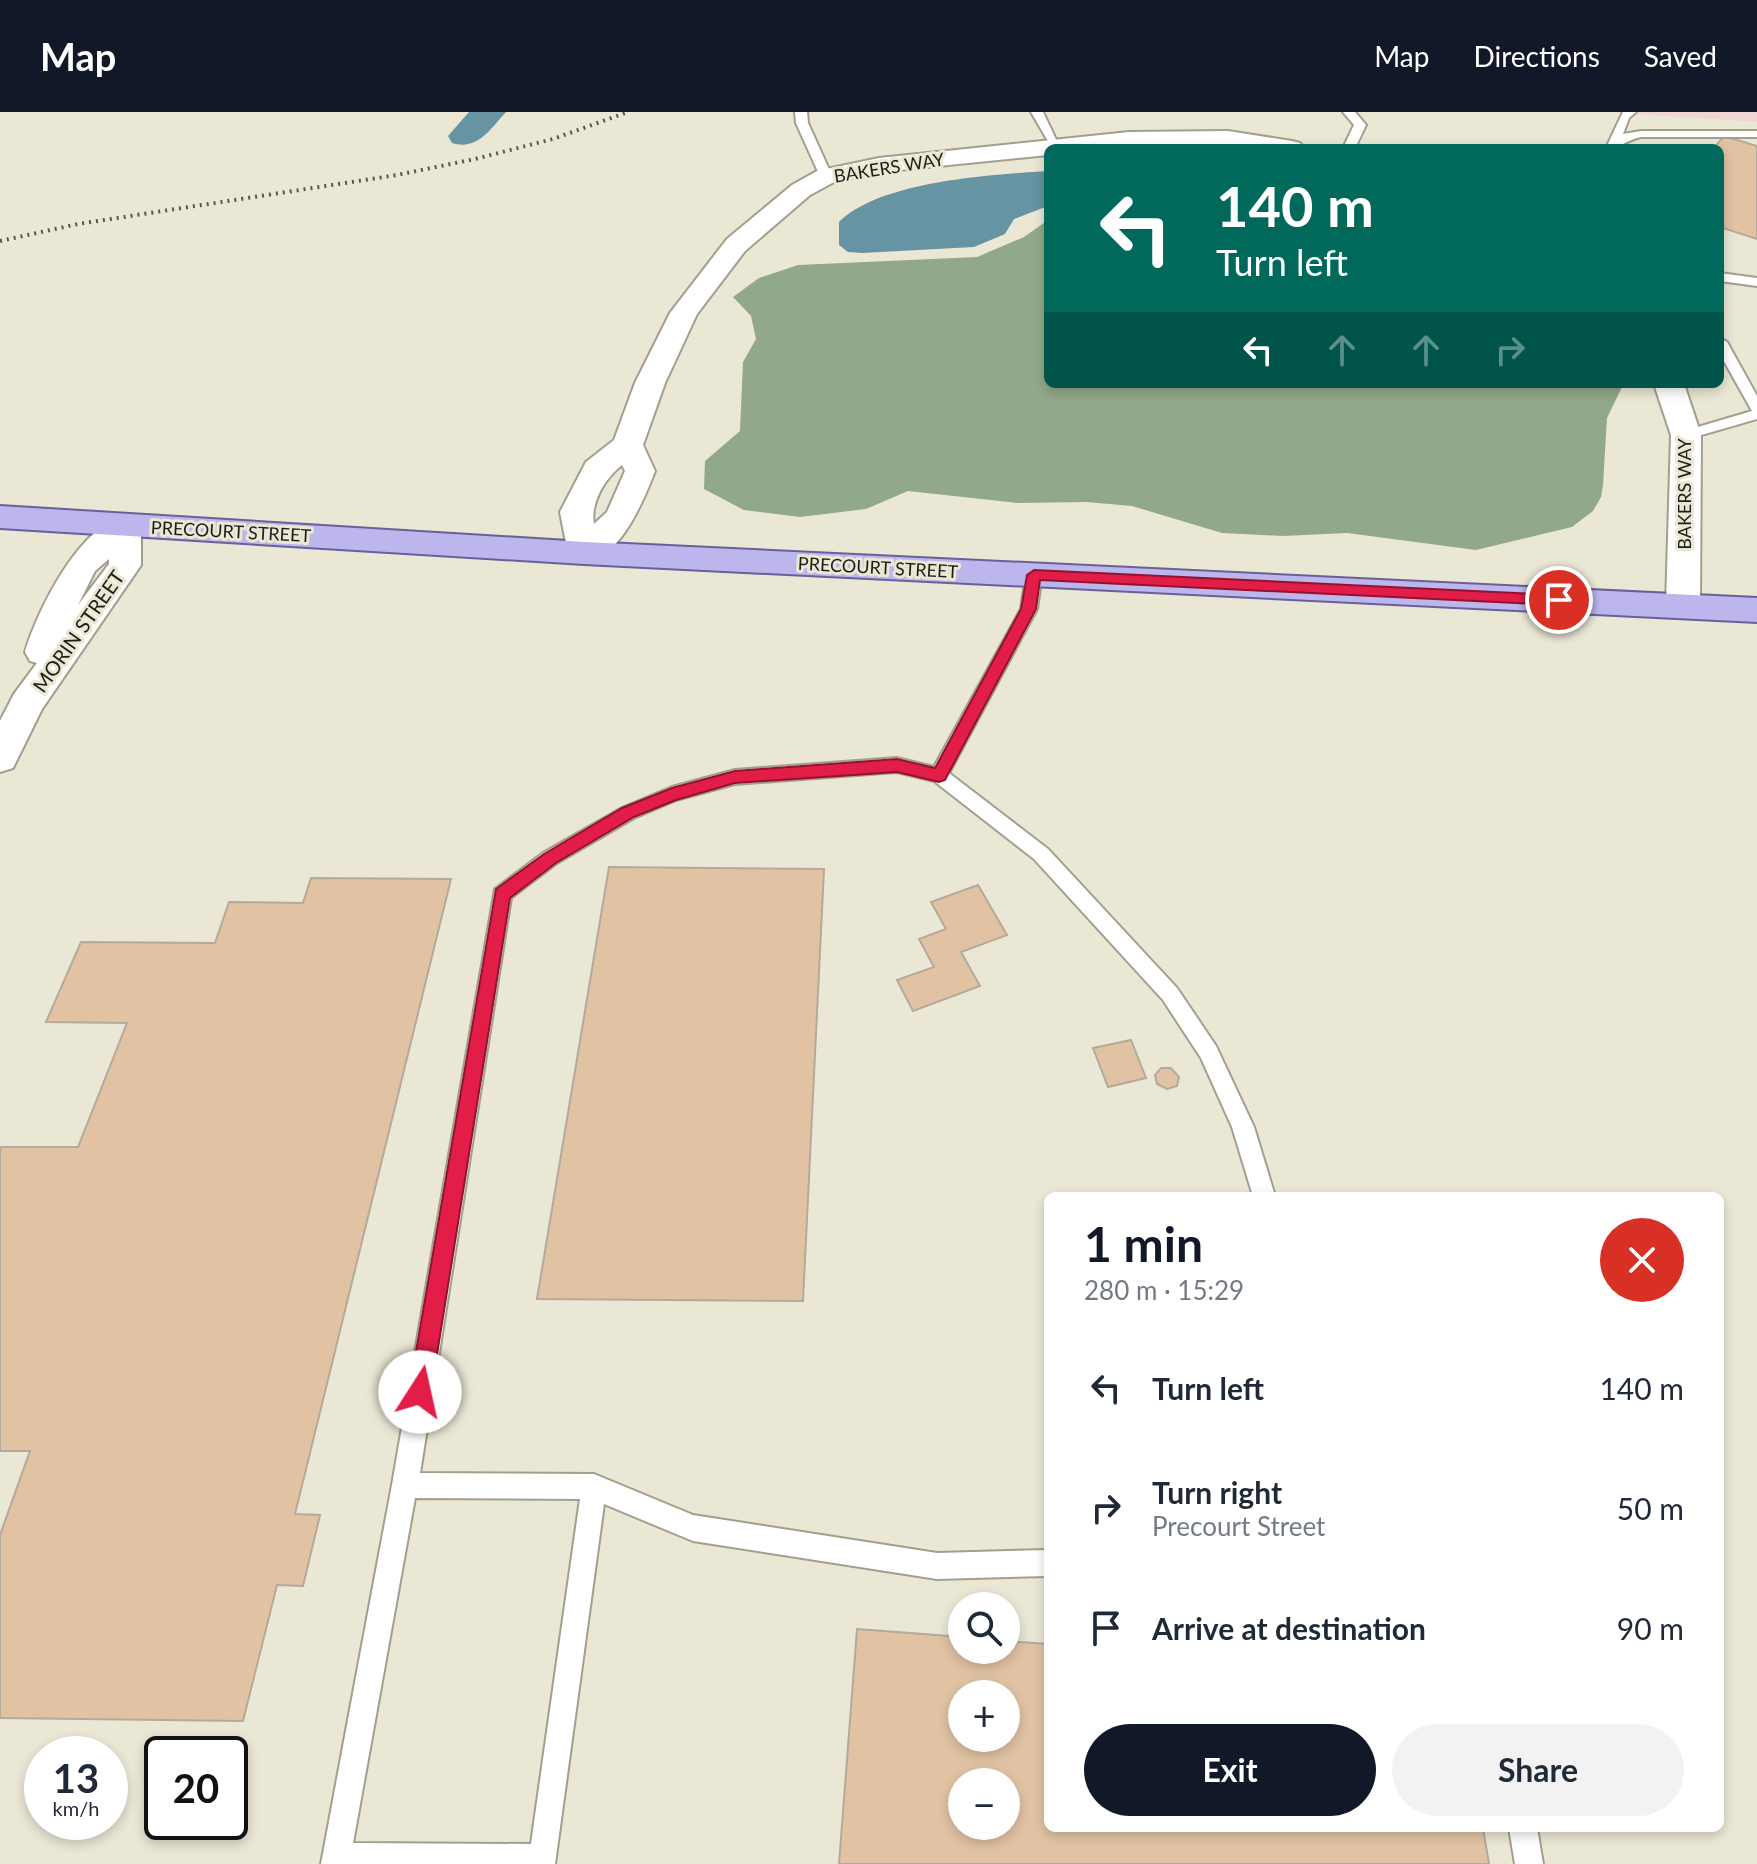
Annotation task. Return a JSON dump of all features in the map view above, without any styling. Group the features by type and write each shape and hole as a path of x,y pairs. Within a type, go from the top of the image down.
{"main road":[{"name":"PRECOURT STREET","path":"0,517 584,553 1757,610"}],"street":[{"name":"BAKERS WAY","path":"1077,144 1195,137 1270,144"},
{"name":"BAKERS WAY","path":"628,445 650,383 684,313 736,245 777,207 826,176 879,165 1044,147"},
{"name":"BAKERS WAY","path":"1670,388 1686,435 1683,606"},
{"path":"628,445 640,471 621,517 584,553 576,512 597,469 628,445"},
{"name":"MORIN STREET","path":"0,758 27,703 125,565 125,525"}],"lane":[{"path":"801,112 802,123 826,176"},
{"path":"1037,112 1055,144"},
{"path":"1349,112 1360,125 1351,144"},
{"path":"1614,144 1624,116 1630,112"},
{"path":"1616,144 1626,137 1641,134 1757,134"},
{"path":"1724,278 1757,282"},
{"path":"1724,349 1757,408"},
{"path":"1686,435 1757,414"},
{"path":"939,775 1029,609 1034,575"},
{"path":"594,1487 543,1859 335,1860 405,1485 502,894 585,836 628,813 684,791 735,777 897,765 939,775 1041,854 1170,994 1209,1052 1243,1127 1263,1192"},
{"path":"405,1485 594,1487 693,1528 937,1566 1044,1563"},
{"path":"1524,1832 1529,1864"}],"shaded area":[{"path":"1606,112 1757,112 1757,122"}],"green space":[{"path":"1044,223 1044,388 1622,388 1607,418 1601,497 1593,511 1572,527 1476,550 1347,533 1283,536 1222,533 1132,506 1086,502 1018,503 908,491 866,509 800,517 744,510 704,489 705,461 740,431 743,362 756,339 751,316 733,297 759,278 798,265 977,257 1024,237"}],"water":[{"path":"469,112 506,112 477,141 461,145 452,143 448,136"},
{"path":"1044,171 1044,208 1014,219 1005,234 974,247 862,253 848,252 839,245 839,222 881,197 938,183"}],"building":[{"path":"1724,136 1757,146 1757,239 1724,228 1724,144 1717,144"},
{"path":"609,867 824,869 803,1301 537,1299"},
{"path":"311,878 451,879 295,1514 320,1515 303,1586 277,1585 243,1721 0,1718 0,1535 30,1451 0,1451 0,1150 1,1147 78,1147 127,1023 46,1022 81,942 215,943 229,902 303,903"},
{"path":"978,885 1007,935 961,952 980,986 913,1011 897,980 934,967 919,939 946,929 931,902"},
{"path":"1131,1040 1146,1078 1108,1087 1093,1048"},
{"path":"1161,1068 1171,1068 1179,1077 1177,1086 1167,1089 1157,1084 1155,1075"},
{"path":"857,1629 948,1636 948,1664 1020,1664 1020,1642 1044,1644 1044,1832 1484,1832 1489,1864 839,1864"}],"railway":[{"path":"0,241 78,224 397,175 475,159 553,139 628,112"}],"route":[{"path":"420,1392 502,894 550,858 628,813 672,794 735,777 897,765 939,775 1029,609 1034,575 1559,600"}]}
